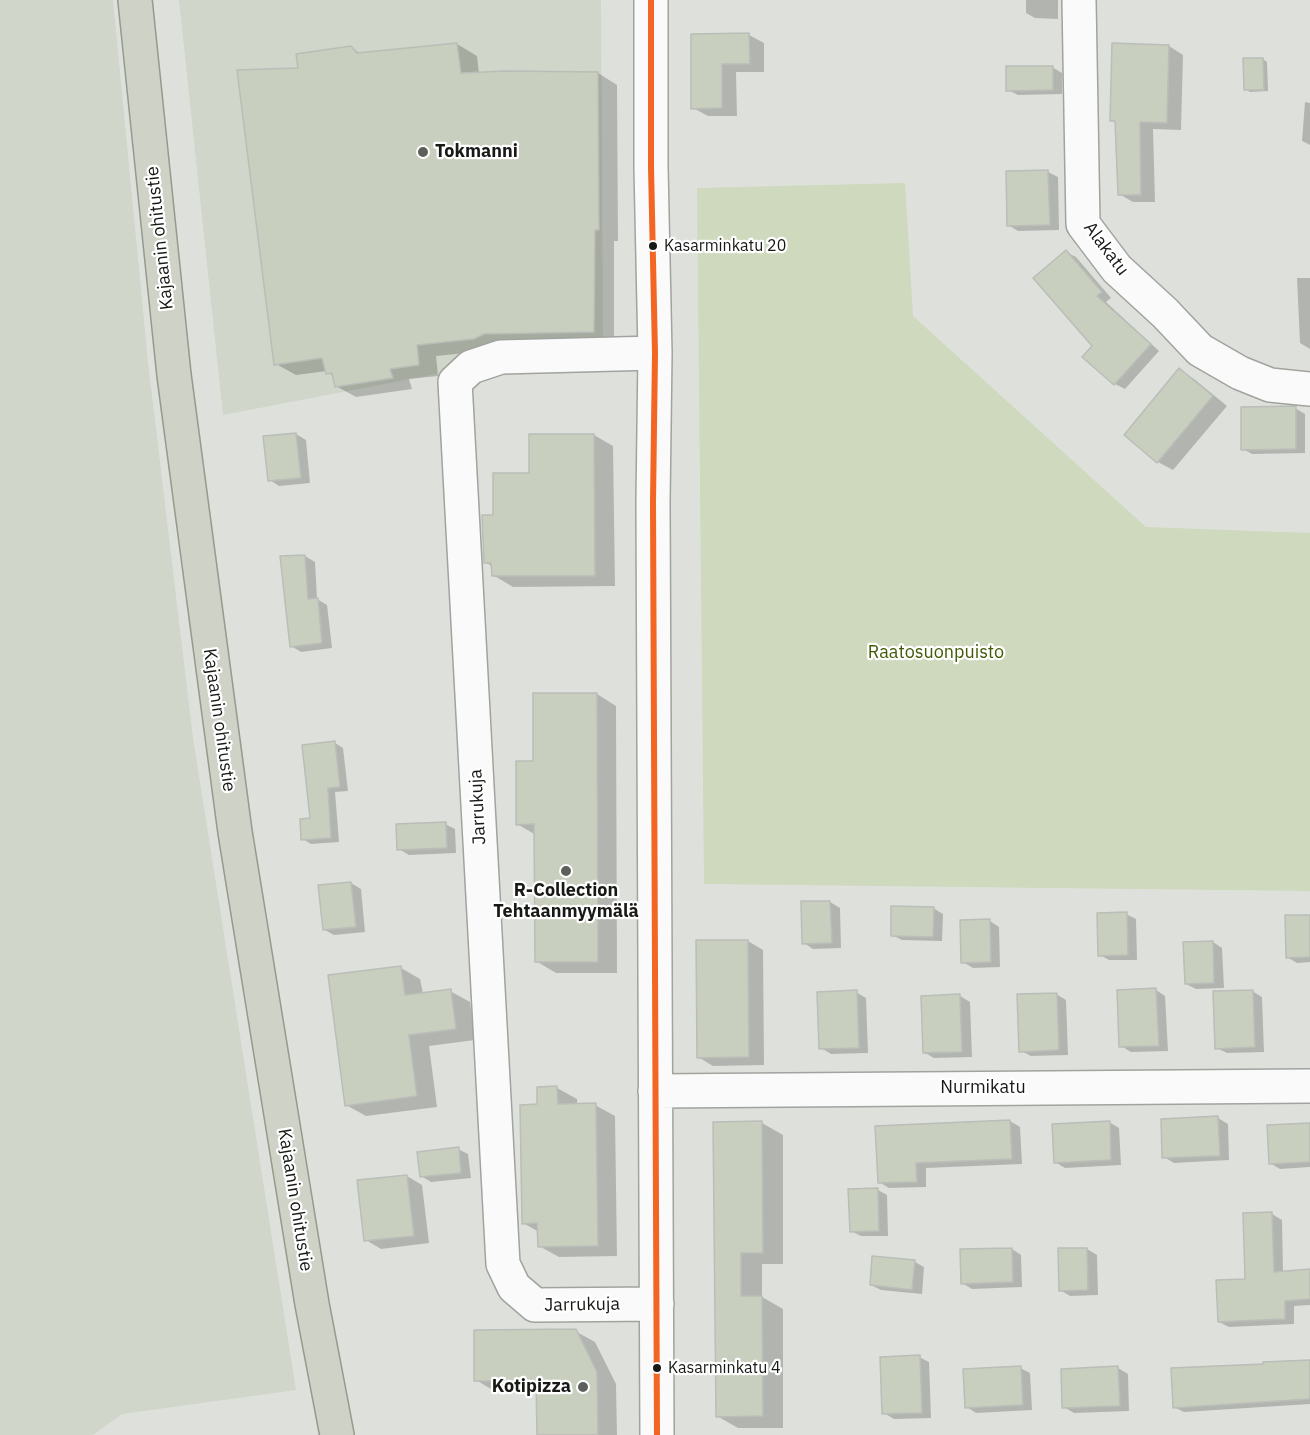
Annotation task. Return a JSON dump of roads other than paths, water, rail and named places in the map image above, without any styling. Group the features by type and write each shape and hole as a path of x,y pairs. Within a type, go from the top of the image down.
{"highway":[{"name":"Kajaanin ohitustie","path":"135,0 174,375 233,821 312,1304 336,1435"}],"street":[{"path":"651,0 655,353 653,537 657,1435"},
{"name":"Alakatu","path":"1079,0 1083,224 1117,268 1200,350 1240,373 1270,385 1310,389"},
{"name":"Jarrukuja","path":"655,353 501,357 471,367 455,382 502,1264 514,1287 535,1305 657,1304"},
{"name":"Nurmikatu","path":"655,1091 1310,1086"}],"place":[{"name":"Tokmanni","path":"423,152"},
{"name":"Kasarminkatu 20","path":"653,246"},
{"name":"R-Collection Tehtaanmyymälä","path":"566,871"},
{"name":"Kasarminkatu 4","path":"657,1368"},
{"name":"Kotipizza","path":"583,1387"}],"park label":[{"name":"Raatosuonpuisto","path":"936,653"}]}
